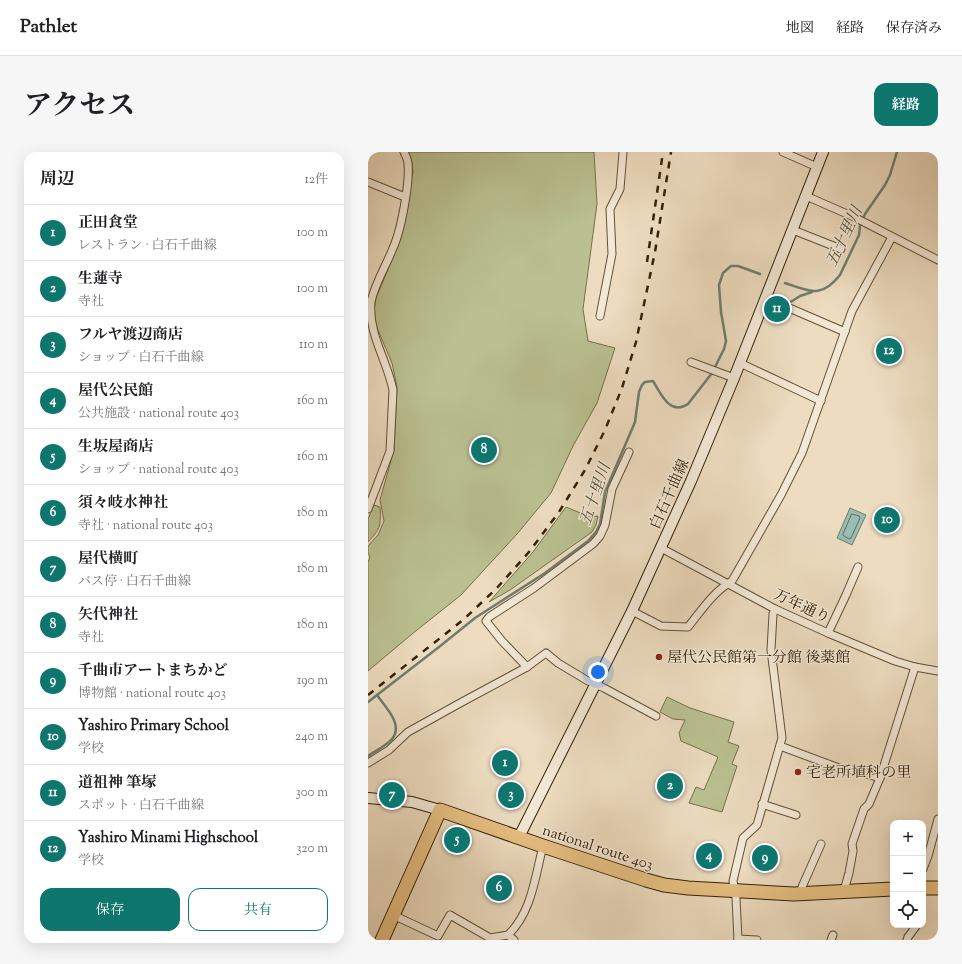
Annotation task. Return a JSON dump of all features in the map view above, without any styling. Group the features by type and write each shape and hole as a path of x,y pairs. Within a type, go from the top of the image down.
{"highway":[{"name":"national route 403","path":"440,810 664,885 688,888 801,894 890,889"},
{"path":"382,940 440,810"},
{"path":"926,888 938,888"}],"main road":[{"name":"白石千曲線","path":"519,837 632,611 691,481 734,378 823,152"},
{"path":"368,798 412,802 440,810"}],"street":[{"path":"368,509 390,451 393,390 391,380 371,337 371,301 397,239 408,172 408,162 404,152"},
{"path":"600,316 612,254 610,209 620,189 623,152"},
{"path":"783,152 817,167"},
{"path":"368,182 405,197"},
{"path":"806,196 868,224 938,260"},
{"path":"793,230 841,249"},
{"path":"632,611 661,626 688,627 706,603 732,581 781,495 802,453 852,311 892,237"},
{"path":"766,298 845,332"},
{"path":"691,362 734,378"},
{"path":"740,363 821,401"},
{"path":"528,667 502,641 486,621 489,616 534,588 562,568 593,544 600,536 606,525 612,489 630,452"},
{"name":"万年通り","path":"661,548 775,609 828,633 895,661 938,671"},
{"path":"828,633 858,567"},
{"path":"757,940 738,940 733,882 744,838 757,825 782,738 772,650 773,614 775,609"},
{"path":"368,763 389,750 408,732 528,667 546,653 558,663 588,681 656,716"},
{"path":"845,892 845,886 849,873 852,844 864,809 869,804 880,778 916,667"},
{"path":"780,746 847,771 849,768 880,778"},
{"path":"762,804 796,815"},
{"path":"926,861 938,819"},
{"path":"801,894 802,887 821,844"},
{"path":"393,915 438,936 450,916 490,938 511,937 528,905 544,846"},
{"path":"907,940 915,928"}],"green space":[{"path":"400,152 594,152 597,204 583,309 588,341 615,348 597,403 573,446 551,493 517,534 461,595 368,671 368,562 370,557 368,553 368,546 378,535 384,521 380,500 394,450 397,387 392,363 375,323 374,310 376,298 397,248 413,172 411,158 401,155"},
{"path":"374,505 380,507 380,522 378,530 368,542 368,519"},
{"path":"566,507 590,517 598,516 596,525 592,532 510,590 489,602 533,552"},
{"path":"667,697 690,708 734,722 728,742 739,746 732,764 737,766 722,812 689,803 696,787 704,790 718,757 681,741 679,733 685,720 673,719 660,712"}],"water":[{"path":"850,508 866,515 852,545 837,538"}],"waterway":[{"name":"五十里川","path":"785,283 815,291 827,288 840,275 859,235 860,226 865,214 890,175 897,152"},
{"name":"五十里川","path":"368,756 392,739 396,727 392,716 377,695 475,618 545,573 588,541 596,532 600,524 605,492 635,422 639,392 642,385 645,382 653,381 663,397 671,405 682,407 688,404 712,373 724,349 726,341 721,312 719,285 723,273 731,266 738,266 760,274"},
{"path":"789,303 800,296 812,292"},
{"path":"774,312 782,309"},
{"path":"368,702 377,695"}],"railway":[{"path":"647,262 663,152"},
{"path":"368,695 463,620 496,589 529,552 559,512 585,470 605,430 622,388 636,342 655,252 671,152"}],"place":[{"name":"道祖神 筆塚","path":"777,309"},
{"name":"Yashiro Minami Highschool","path":"889,351"},
{"name":"矢代神社","path":"484,450"},
{"name":"Yashiro Primary School","path":"887,520"},
{"name":"屋代公民館第一分館 後薬館","path":"659,657"},
{"name":"正田食堂","path":"505,763"},
{"name":"宅老所埴科の里","path":"798,772"},
{"name":"生蓮寺","path":"670,786"},
{"name":"屋代横町","path":"392,795"},
{"name":"フルヤ渡辺商店","path":"511,795"},
{"name":"生坂屋商店","path":"457,840"},
{"name":"屋代公民館","path":"709,856"},
{"name":"千曲市アートまちかど","path":"765,858"},
{"name":"須々岐水神社","path":"499,888"}]}
